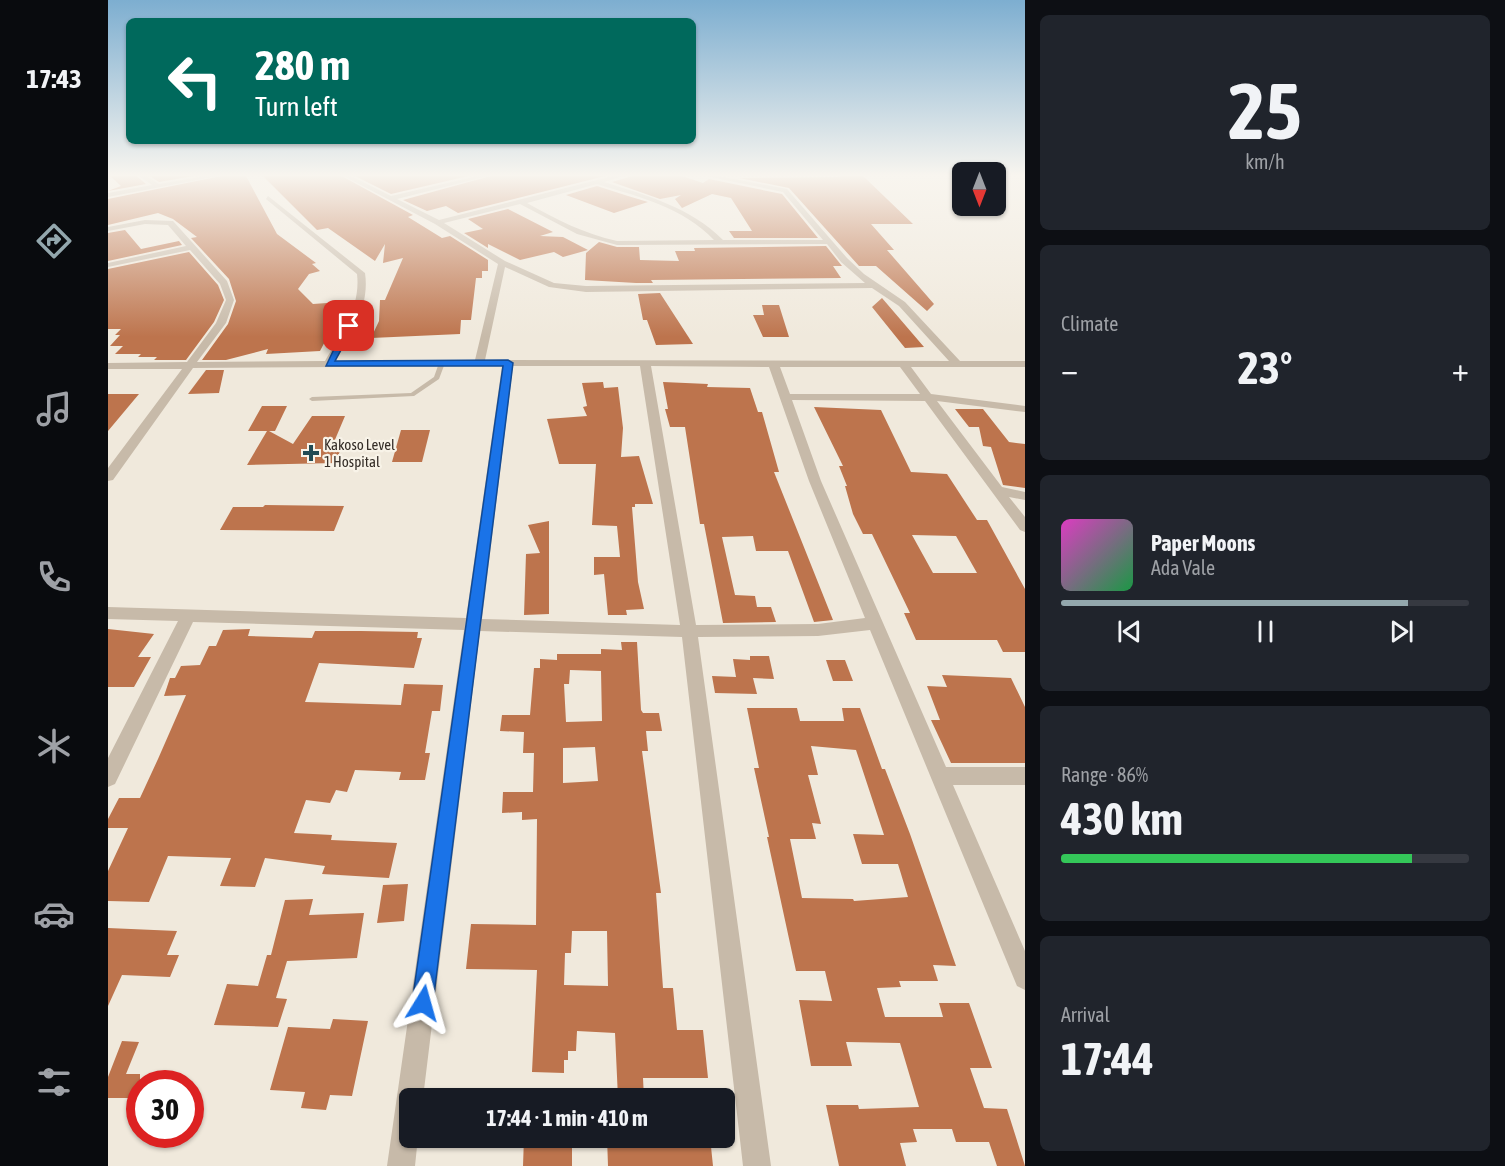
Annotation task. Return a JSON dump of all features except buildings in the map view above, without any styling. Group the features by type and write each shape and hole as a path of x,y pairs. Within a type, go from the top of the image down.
{"street":[{"path":"108,477 221,323 230,300 224,283 176,228"},
{"path":"306,228 361,273 365,288 359,306 329,364"},
{"path":"448,228 502,263 552,285 586,289 874,285"},
{"path":"572,228 602,241 638,244 828,242"},
{"path":"708,228 721,243"},
{"path":"817,228 844,260 874,285 902,303 958,364"},
{"path":"108,265 192,247"},
{"path":"479,363 502,263"},
{"path":"108,366 442,363 1025,364"},
{"path":"411,1088 508,363"},
{"path":"645,364 689,631 757,1166"},
{"path":"903,364 1025,527"},
{"path":"774,365 815,482 1025,978"},
{"path":"787,397 927,397 970,400 1025,409"},
{"path":"998,490 1025,496"},
{"path":"108,613 689,631 818,630 876,624"},
{"path":"108,778 189,614"},
{"path":"941,776 1025,776"},
{"path":"401,1166 403,1148"}],"lane":[{"path":"312,399 412,395 437,378 442,363"}],"place":[{"name":"Kakoso Level 1 Hospital","path":"311,453"}],"route":[{"path":"349,326 329,364 508,363 423,1003"}]}
